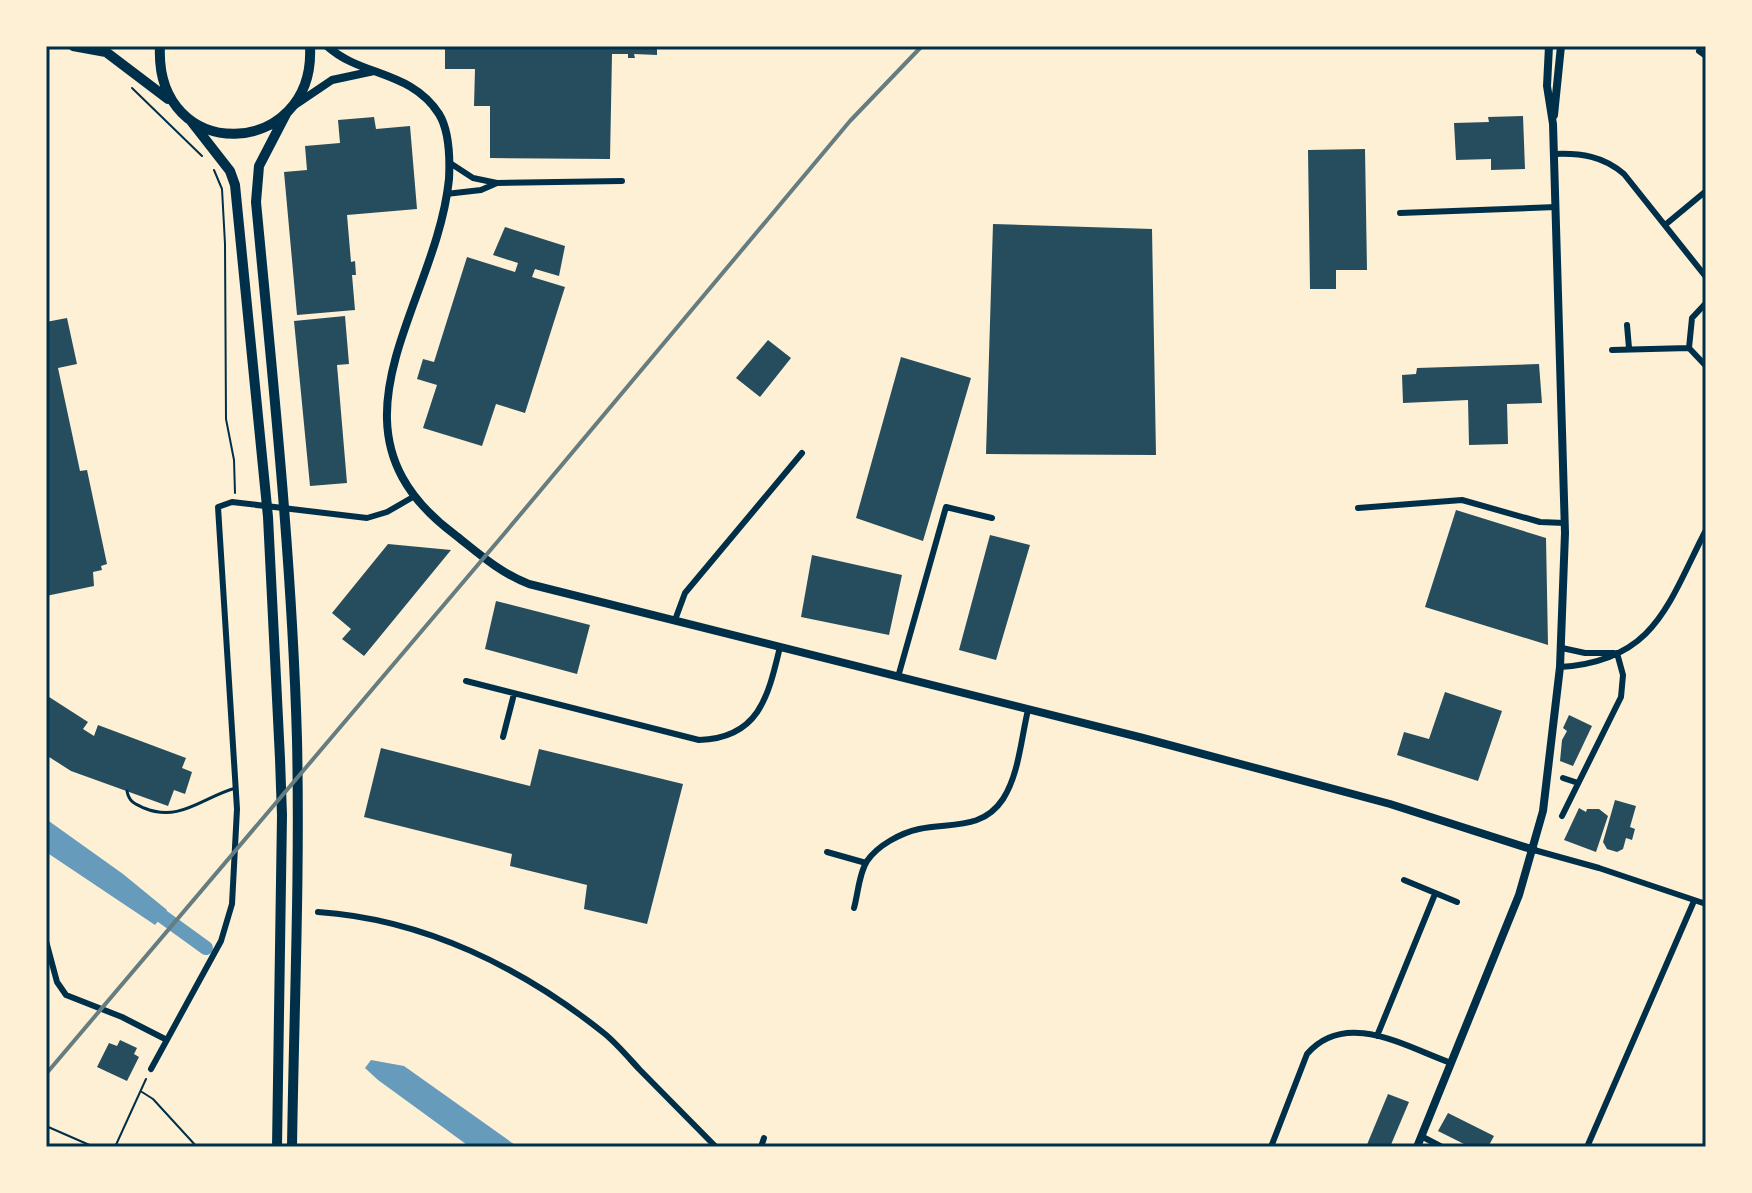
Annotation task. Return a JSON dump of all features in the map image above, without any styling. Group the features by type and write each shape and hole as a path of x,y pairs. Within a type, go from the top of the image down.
{"main road":[{"path":"73,46 106,52 170,100 191,121 216,132 246,132 274,124 286,114 295,105 309,71 310,46"},
{"path":"160,46 160,63 170,100"},
{"path":"286,114 259,166 256,202 285,496 297,742 292,1147"},
{"path":"191,121 230,171 235,185 268,517 282,815 277,1147"}],"street":[{"path":"327,46 344,58 412,86 440,115 450,163 446,194 443,212 396,355 387,406 391,455 413,497 437,521 512,578 1381,801 1706,904"},
{"path":"1417,1147 1505,930 1534,850 1543,811 1562,648 1565,523 1555,154 1547,86 1549,46"},
{"path":"1553,124 1561,46"},
{"path":"1699,51 1706,56"},
{"path":"295,105 332,80 375,71"},
{"path":"1555,154 1580,153 1611,162 1706,277"},
{"path":"450,163 473,178 497,183 622,181"},
{"path":"446,194 481,190 497,183"},
{"path":"1665,225 1706,191"},
{"path":"1400,213 1556,207"},
{"path":"1689,348 1692,318 1706,303"},
{"path":"1627,325 1629,348"},
{"path":"1612,350 1689,348 1706,366"},
{"path":"675,620 685,593 802,453"},
{"path":"151,1069 226,930 232,904 237,809 218,507 232,502 367,518 387,512 413,497"},
{"path":"1358,508 1462,500 1540,522 1565,523"},
{"path":"898,677 946,507 992,518"},
{"path":"1560,667 1593,662 1617,653 1644,637 1664,614 1706,530"},
{"path":"466,681 699,740 717,739 733,735 755,716 764,702 780,647"},
{"path":"1562,648 1585,653 1617,653"},
{"path":"1562,816 1621,697 1623,675 1617,653"},
{"path":"503,737 514,694"},
{"path":"854,908 866,863 877,850 919,829 967,824 986,815 1001,802 1011,784 1028,710"},
{"path":"1563,778 1578,783"},
{"path":"827,852 866,863"},
{"path":"1404,880 1457,902"},
{"path":"1377,1036 1435,894"},
{"path":"1587,1147 1694,901"},
{"path":"318,912 377,919 423,932 506,968 555,998 607,1036 716,1147"},
{"path":"46,941 61,989 75,1000 122,1017 167,1040"},
{"path":"1271,1147 1307,1054 1318,1042 1332,1034 1347,1032 1377,1036 1451,1063"},
{"path":"1421,1136 1442,1147"},
{"path":"761,1147 764,1138"}],"lane":[{"path":"127,791 135,804 162,814 189,808 236,788"}],"path":[{"path":"124,80 207,160"},
{"path":"210,165 222,189 226,419 234,460 235,491 232,502"},
{"path":"115,1147 151,1069"},
{"path":"141,1092 153,1099 197,1147"},
{"path":"46,1126 94,1147"}],"water":[{"path":"46,819 167,910 155,925 46,852"},
{"path":"371,1060 404,1066 518,1147 470,1147 378,1080 365,1068"}],"building":[{"path":"445,46 657,46 657,55 634,54 635,58 628,58 628,54 612,54 610,159 490,158 490,106 474,106 475,69 445,69"},
{"path":"1523,116 1525,169 1491,170 1491,159 1456,160 1454,123 1489,122 1488,117"},
{"path":"374,117 376,129 410,126 417,209 347,215 351,262 355,261 356,275 352,275 355,310 297,315 284,172 307,170 305,146 340,143 338,120"},
{"path":"1365,149 1367,270 1336,270 1336,289 1310,289 1308,150"},
{"path":"993,224 1152,229 1156,455 986,454"},
{"path":"505,227 565,246 559,276 535,269 532,277 565,287 525,413 496,404 482,446 423,428 437,385 417,379 423,359 434,362 467,257 515,272 518,263 493,255"},
{"path":"345,316 349,364 337,365 347,483 310,486 294,321"},
{"path":"67,318 77,364 58,368 80,471 87,470 107,564 101,566 102,570 93,572 94,586 46,596 46,322"},
{"path":"768,340 791,358 760,397 736,378"},
{"path":"901,357 971,378 923,541 856,518"},
{"path":"1539,364 1542,403 1507,404 1508,444 1469,445 1468,400 1403,403 1402,375 1416,374 1417,368"},
{"path":"1456,510 1546,538 1548,645 1425,607"},
{"path":"990,535 1030,545 996,660 959,650"},
{"path":"388,544 451,550 364,656 342,639 351,629 332,613"},
{"path":"812,555 902,575 889,635 801,617"},
{"path":"496,601 590,625 577,674 485,649"},
{"path":"1445,692 1502,711 1478,781 1397,755 1404,732 1429,739"},
{"path":"46,695 88,722 83,729 94,736 98,725 186,758 182,768 192,772 185,794 174,790 168,806 71,771 46,755"},
{"path":"1569,715 1592,726 1573,766 1560,761 1562,740 1567,731 1563,728"},
{"path":"381,748 530,786 539,749 683,784 647,924 584,909 587,885 510,866 512,854 364,817"},
{"path":"1615,800 1636,806 1630,827 1635,829 1632,840 1626,838 1623,849 1617,852 1607,849 1603,842"},
{"path":"1579,808 1586,812 1587,809 1599,809 1608,816 1596,852 1564,840"},
{"path":"120,1040 137,1048 134,1054 139,1057 127,1081 97,1067 109,1043 117,1046"},
{"path":"1388,1094 1409,1102 1390,1147 1366,1147"},
{"path":"1448,1113 1494,1136 1488,1147 1470,1147 1438,1131"}],"waterway":[{"path":"148,906 206,948"}],"railway":[{"path":"46,1074 850,121 922,46"}]}
